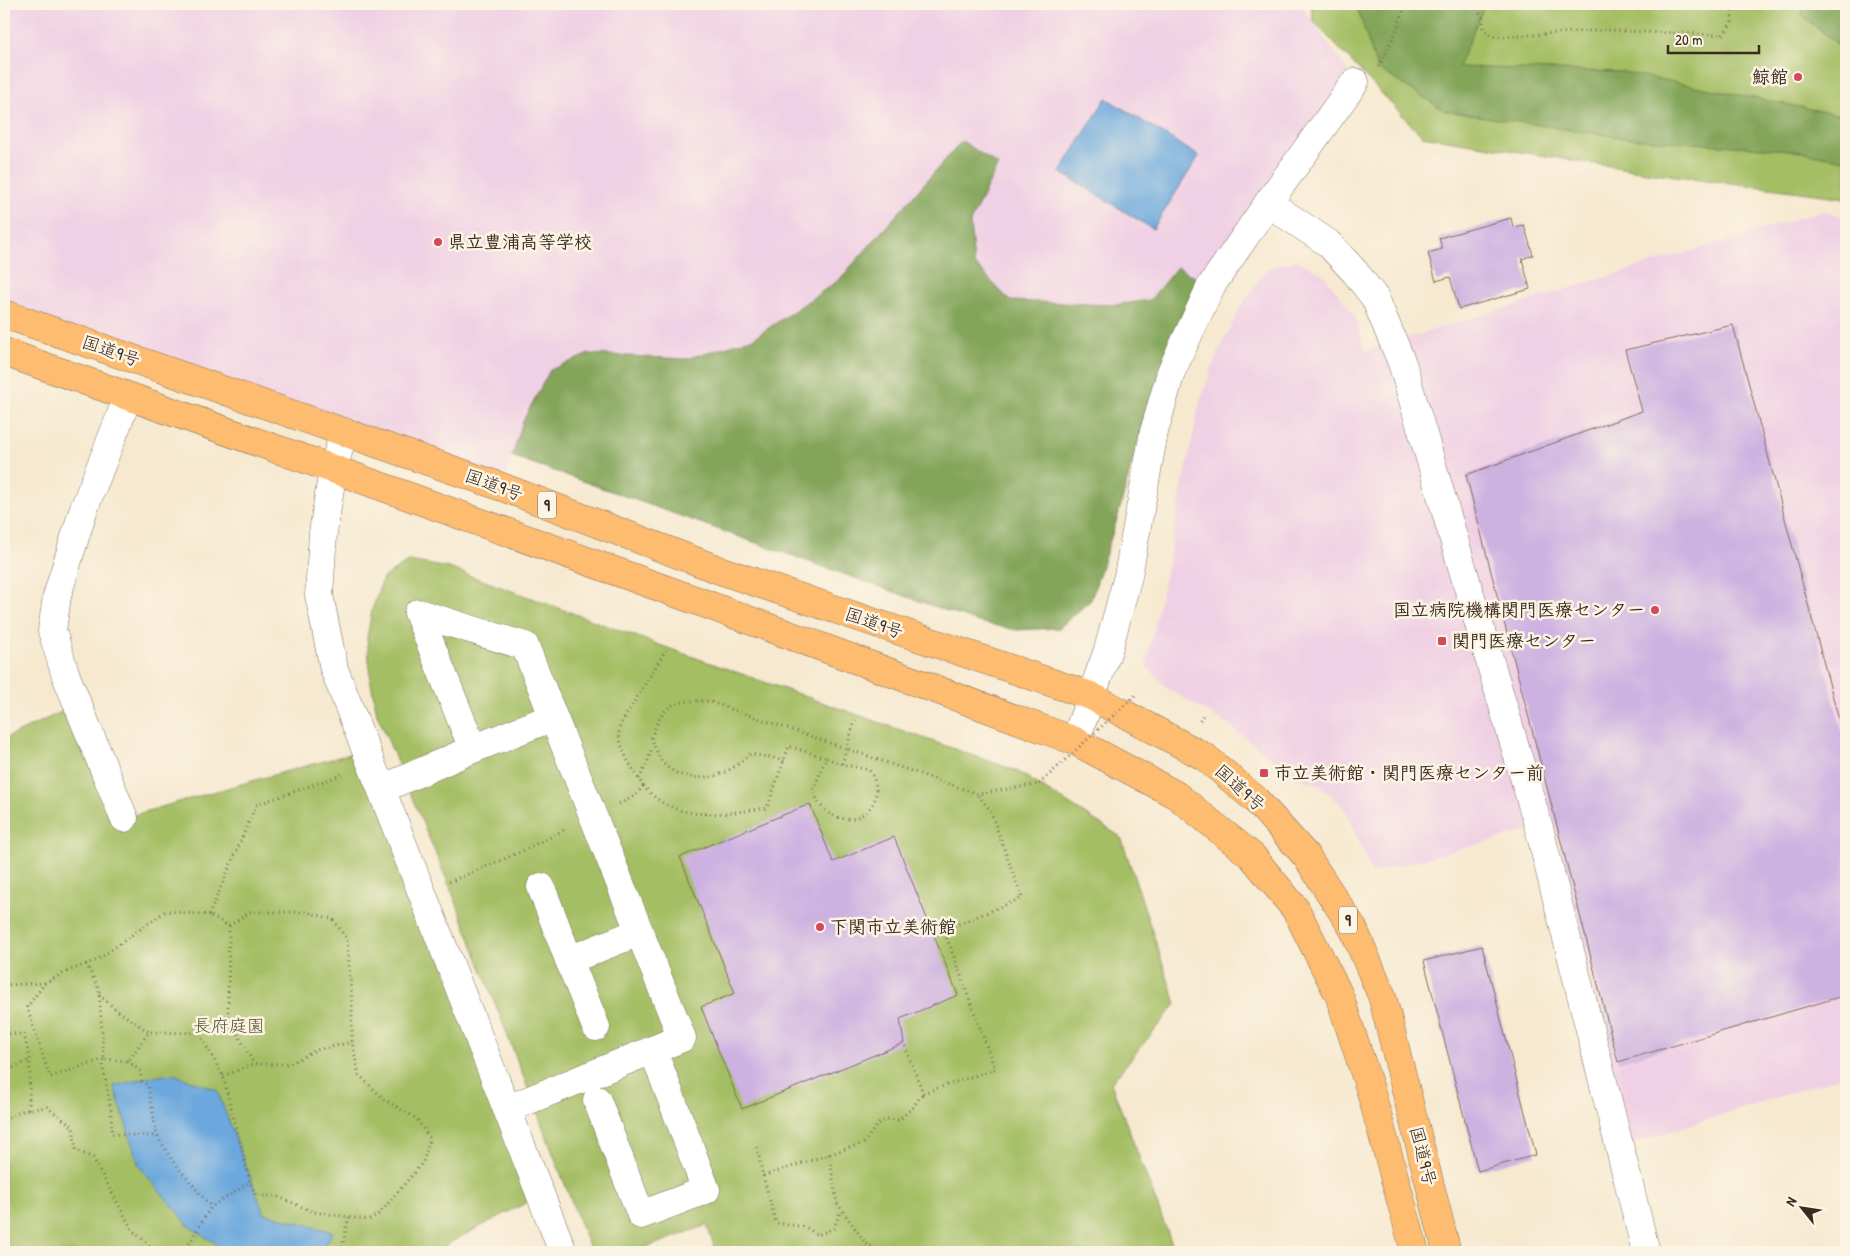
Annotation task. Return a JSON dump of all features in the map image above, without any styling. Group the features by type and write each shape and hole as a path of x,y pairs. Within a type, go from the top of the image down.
{"highway":[{"name":"国道9号","path":"4,314 502,487 719,570 1091,696 1205,757 1255,799 1306,856 1353,928 1382,996 1447,1252"},
{"name":"国道9号","path":"4,352 703,603 1075,741 1176,795 1252,856 1296,910 1339,995 1370,1089 1415,1252"}],"street":[{"path":"1075,741 1108,650 1128,576 1154,432 1171,372 1211,286 1355,82"},
{"path":"1268,203 1328,243 1355,272 1375,298 1402,363 1539,828 1646,1252"},
{"path":"124,818 66,676 52,631 57,596 83,511 128,397"},
{"path":"344,432 333,469 323,533 319,595 334,669 562,1252"},
{"path":"473,749 418,613 526,646 682,1038 507,1109"},
{"path":"377,776 473,749 553,717"},
{"path":"541,887 596,1027"},
{"path":"569,960 639,932"},
{"path":"597,1100 641,1216 706,1190 653,1050"}],"path":[{"path":"1355,82 1375,76 1406,4"},
{"path":"1474,4 1483,18 1483,28 1492,36 1602,30 1723,35 1732,22 1733,4"},
{"path":"784,761 750,754 727,772 708,778 691,778 673,771 662,762 651,739 661,716 673,703 708,701 978,794 1039,784 1138,693"},
{"path":"842,764 856,717"},
{"path":"643,786 659,801 693,814 715,814 766,808 789,746 826,758 842,764 869,770 875,778 877,795 870,809 856,819 840,818 822,808 813,791 826,758"},
{"path":"639,779 647,764 651,750"},
{"path":"209,915 256,805 377,776"},
{"path":"763,1176 864,1143 878,1124 887,1119 898,1120 913,1107 923,1094 995,1069 944,930 1022,898 990,810 978,794"},
{"path":"4,985 45,983 97,960 166,911 209,915 229,926"},
{"path":"199,1033 223,1076 250,1182 256,1196 276,1196 314,1212 369,1220 380,1214 423,1162 430,1139 417,1119 385,1100 359,1076 352,1042 352,1004 347,939 333,920 306,912 250,912 229,926"},
{"path":"229,926 228,1016 254,1064"},
{"path":"86,964 99,989 103,1059 111,1110 112,1134 157,1136"},
{"path":"45,983 27,1007 50,1077 103,1059 128,1061 140,1071 142,1081 148,1086 157,1136 172,1160 211,1207"},
{"path":"99,995 148,1032 199,1033 228,1016"},
{"path":"128,1061 148,1032"},
{"path":"4,1034 24,1034 30,1060 29,1110"},
{"path":"223,1076 254,1064 289,1064 316,1050 352,1042"},
{"path":"905,1046 923,1094"},
{"path":"4,1072 30,1060"},
{"path":"4,1120 24,1110 47,1107 73,1127 76,1150 93,1158 133,1231 158,1252"},
{"path":"757,1147 776,1223 805,1227 818,1235 834,1228 841,1210"},
{"path":"829,1154 837,1203 841,1210 867,1245 888,1252"},
{"path":"184,1252 211,1207 250,1182"},
{"path":"342,1252 349,1217"}],"shaded area":[{"name":"県立豊浦高等学校","path":"4,4 1300,4 1355,82 1211,286 1177,267 1150,300 1115,305 1010,301 974,263 970,222 998,165 962,141 839,280 754,338 686,359 589,354 523,421 502,487 4,314"},
{"path":"1822,211 1846,217 1846,1075 1631,1144 1554,824 1372,873 1345,808 1321,786 1294,776 1229,725 1167,688 1146,665 1179,503 1200,401 1218,352 1241,306 1266,269 1297,260 1323,274 1355,316 1365,351"}],"green space":[{"path":"1311,4 1846,4 1846,198 1646,172 1422,136 1313,21"},
{"path":"1356,4 1485,4 1458,67 1623,72 1846,116 1846,160 1789,150 1624,138 1445,111 1377,68"},
{"path":"1806,4 1846,4 1846,51 1801,15"},
{"path":"962,141 998,165 970,222 974,263 1010,301 1115,305 1150,300 1177,267 1198,279 1147,408 1118,516 1091,600 1059,628 1017,630 978,622 512,456 523,421 550,370 589,354 686,359 754,338 839,280"},
{"name":"下関市立美術館","path":"409,561 449,568 665,647 1017,771 1121,837 1176,1004 1111,1083 1175,1252 716,1252 707,1225 634,1252 591,1252 456,902 377,714 371,683 367,638 372,610 383,578"},
{"name":"長府庭園","path":"78,704 124,818 364,750 537,1197 449,1243 438,1252 4,1252 4,739"}],"water":[{"path":"1106,98 1199,156 1153,229 1060,172"},
{"path":"173,1074 217,1090 264,1213 333,1232 321,1252 228,1252 189,1226 139,1166 114,1086 150,1077"}],"building":[{"path":"1511,218 1513,227 1524,225 1533,255 1522,259 1530,289 1459,309 1450,277 1436,281 1428,253 1442,249 1439,238"},
{"name":"国立病院機構関門医療センター","path":"1733,325 1846,746 1846,995 1618,1062 1466,475 1642,411 1625,350"},
{"name":"下関市立美術館","path":"810,804 833,862 894,837 958,995 900,1019 904,1043 742,1109 701,1007 735,993 680,857"},
{"path":"1482,946 1536,1155 1478,1171 1424,961"}],"place":[{"name":"鯨館","path":"1798,77"},
{"name":"県立豊浦高等学校","path":"438,242"},
{"name":"国立病院機構関門医療センター","path":"1655,610"},
{"name":"関門医療センター","path":"1442,641"},
{"name":"市立美術館・関門医療センター前","path":"1264,773"},
{"name":"下関市立美術館","path":"820,927"}]}
